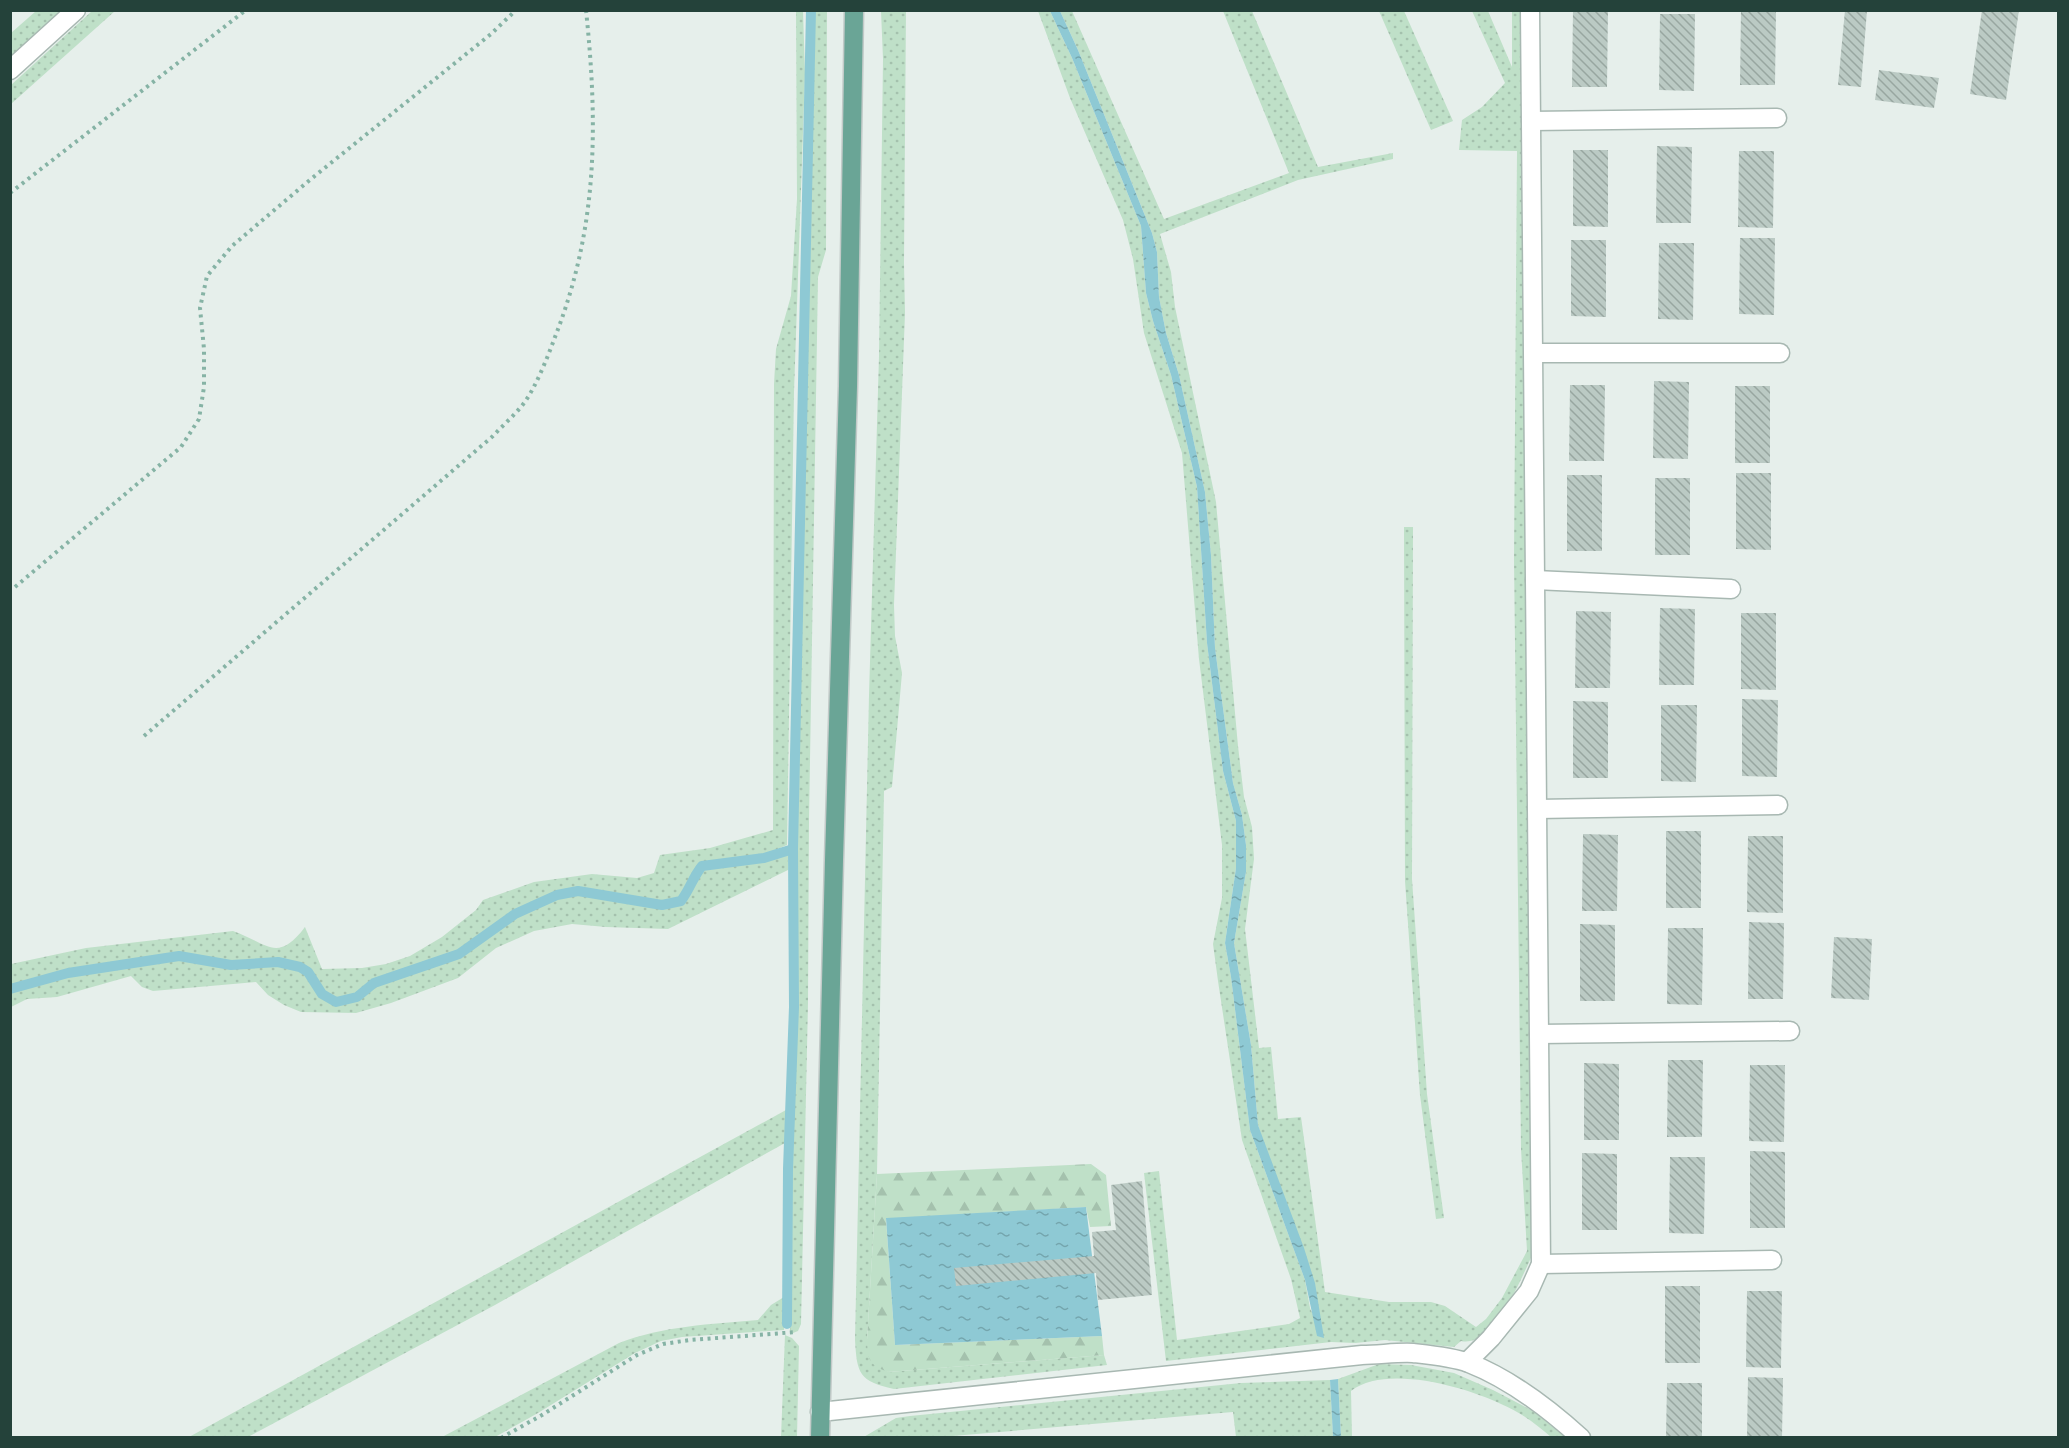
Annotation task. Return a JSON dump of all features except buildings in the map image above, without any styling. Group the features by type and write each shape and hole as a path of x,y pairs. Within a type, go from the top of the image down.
{"main road":[{"path":"820,1437 821,1331 848,386 854,10"}],"street":[{"path":"10,70 76,10"},
{"path":"1467,1362 1491,1338 1529,1291 1541,1263 1530,10"},
{"path":"1532,121 1777,118"},
{"path":"1533,353 1780,353"},
{"path":"1535,580 1731,588"},
{"path":"1537,809 1778,805"},
{"path":"1539,1034 1790,1031"},
{"path":"1541,1263 1773,1260"},
{"path":"820,1412 1362,1355 1412,1353 1467,1362 1515,1387 1581,1437"}],"path":[{"path":"10,193 246,10"},
{"path":"15,587 181,447 187,438 199,419 204,387 204,349 200,308 207,276 232,246 311,179 491,34 516,10"},
{"path":"144,736 484,444 525,402 550,351 569,301 591,195 594,135 593,84 586,10"},
{"path":"501,1437 542,1415 637,1355 663,1344 821,1331"}],"green space":[{"path":"827,10 826,250 818,277 801,1324 798,1331 793,1333 790,1331 791,1180 797,1008 795,846 815,11"},
{"path":"906,10 905,313 894,605 895,636 902,673 892,787 884,791 877,1174 867,1340 888,1372 1104,1355 1107,1365 894,1389 873,1383 862,1374 857,1361 855,1340 879,356 883,59 881,11"},
{"path":"36,11 61,11 11,57 11,33"},
{"path":"92,11 115,11 11,104 11,85"},
{"path":"796,11 803,11 805,74 794,392 787,845 763,855 701,864 691,875 687,888 680,898 662,903 578,889 556,892 514,912 458,952 373,980 355,995 336,1000 324,992 310,970 301,965 278,960 231,962 179,954 68,971 11,986 11,964 86,948 233,931 263,945 279,948 287,945 305,927 322,969 362,968 386,964 410,956 442,937 476,910 483,900 534,882 592,874 637,878 654,873 660,855 710,848 773,830 774,384 776,349 791,296 797,199"},
{"path":"1038,11 1050,11 1072,58 1141,226 1146,293 1171,375 1197,487 1207,643 1223,771 1236,821 1236,868 1225,943 1250,1130 1305,1280 1310,1308 1323,1337 1318,1313 1258,1125 1251,1045 1234,943 1246,872 1246,845 1242,815 1233,783 1215,648 1211,555 1205,492 1179,375 1166,333 1159,297 1157,252 1152,233 1060,11 1072,11 1164,219 1289,173 1223,11 1252,11 1318,167 1393,153 1393,159 1298,180 1160,234 1171,272 1175,307 1216,502 1238,746 1244,797 1252,827 1254,859 1245,929 1259,1048 1271,1047 1278,1119 1301,1117 1325,1292 1389,1302 1431,1302 1445,1306 1476,1327 1486,1319 1502,1298 1527,1251 1521,1149 1514,559 1517,151 1459,150 1462,120 1482,107 1505,83 1472,11 1488,11 1512,67 1512,11 1521,11 1534,1251 1515,1292 1495,1322 1484,1334 1473,1340 1461,1341 1454,1347 1385,1340 1355,1343 1331,1342 1166,1361 1144,1173 1159,1171 1177,1340 1289,1324 1300,1318 1291,1279 1242,1140 1218,981 1213,944 1222,898 1222,845 1199,659 1182,453 1144,333 1133,259 1123,220 1070,98"},
{"path":"1379,11 1404,11 1453,121 1431,130"},
{"path":"1404,527 1413,527 1412,879 1427,1094 1444,1218 1436,1219 1420,1095 1405,881"},
{"path":"788,852 788,870 668,929 572,924 534,931 496,948 458,978 391,1003 356,1013 301,1012 268,995 256,982 153,991 142,987 131,976 57,997 27,999 11,1007 11,991 69,976 180,959 230,967 278,965 300,969 306,974 320,997 336,1005 358,1000 375,985 393,978 461,957 516,917 558,897 579,894 662,908 683,903 704,869 765,860"},
{"path":"786,1110 785,1143 495,1305 248,1437 189,1437"},
{"path":"1091,1164 1106,1175 1111,1226 1090,1227 1086,1207 886,1219 895,1345 1102,1336 1104,1355 888,1372 873,1364 869,1357 867,1340 877,1174"},
{"path":"784,1297 784,1330 682,1337 661,1341 635,1353 495,1437 442,1437 619,1343 670,1329 758,1320 771,1305"},
{"path":"785,1335 792,1338 799,1346 797,1437 781,1437"},
{"path":"1379,1364 1411,1365 1454,1373 1533,1411 1565,1437 1551,1437 1508,1407 1486,1397 1426,1381 1384,1379 1366,1383 1351,1391 1352,1437 1341,1437 1338,1379"},
{"path":"1330,1380 1333,1437 1236,1437 1233,1412 941,1437 862,1438 896,1418 910,1416 1241,1383"}],"water":[{"path":"1050,11 1060,11 1078,50 1152,233 1157,252 1159,297 1166,333 1179,375 1205,492 1211,555 1215,648 1233,783 1242,815 1246,845 1246,872 1234,943 1251,1045 1258,1125 1315,1283 1324,1338 1317,1336 1305,1280 1250,1130 1225,943 1236,868 1236,821 1223,771 1207,643 1197,487 1171,375 1146,293 1141,226 1072,58"},
{"path":"1086,1207 1102,1336 895,1345 886,1218"},
{"path":"1338,1379 1341,1437 1333,1437 1330,1380"}],"waterway":[{"path":"787,1324 788,1169 794,1007 793,849 811,10"},
{"path":"10,989 68,973 179,956 231,965 278,962 300,967 308,972 322,994 336,1002 357,997 374,983 459,954 515,914 557,895 578,891 662,905 681,901 702,866 764,858 793,849"}]}
